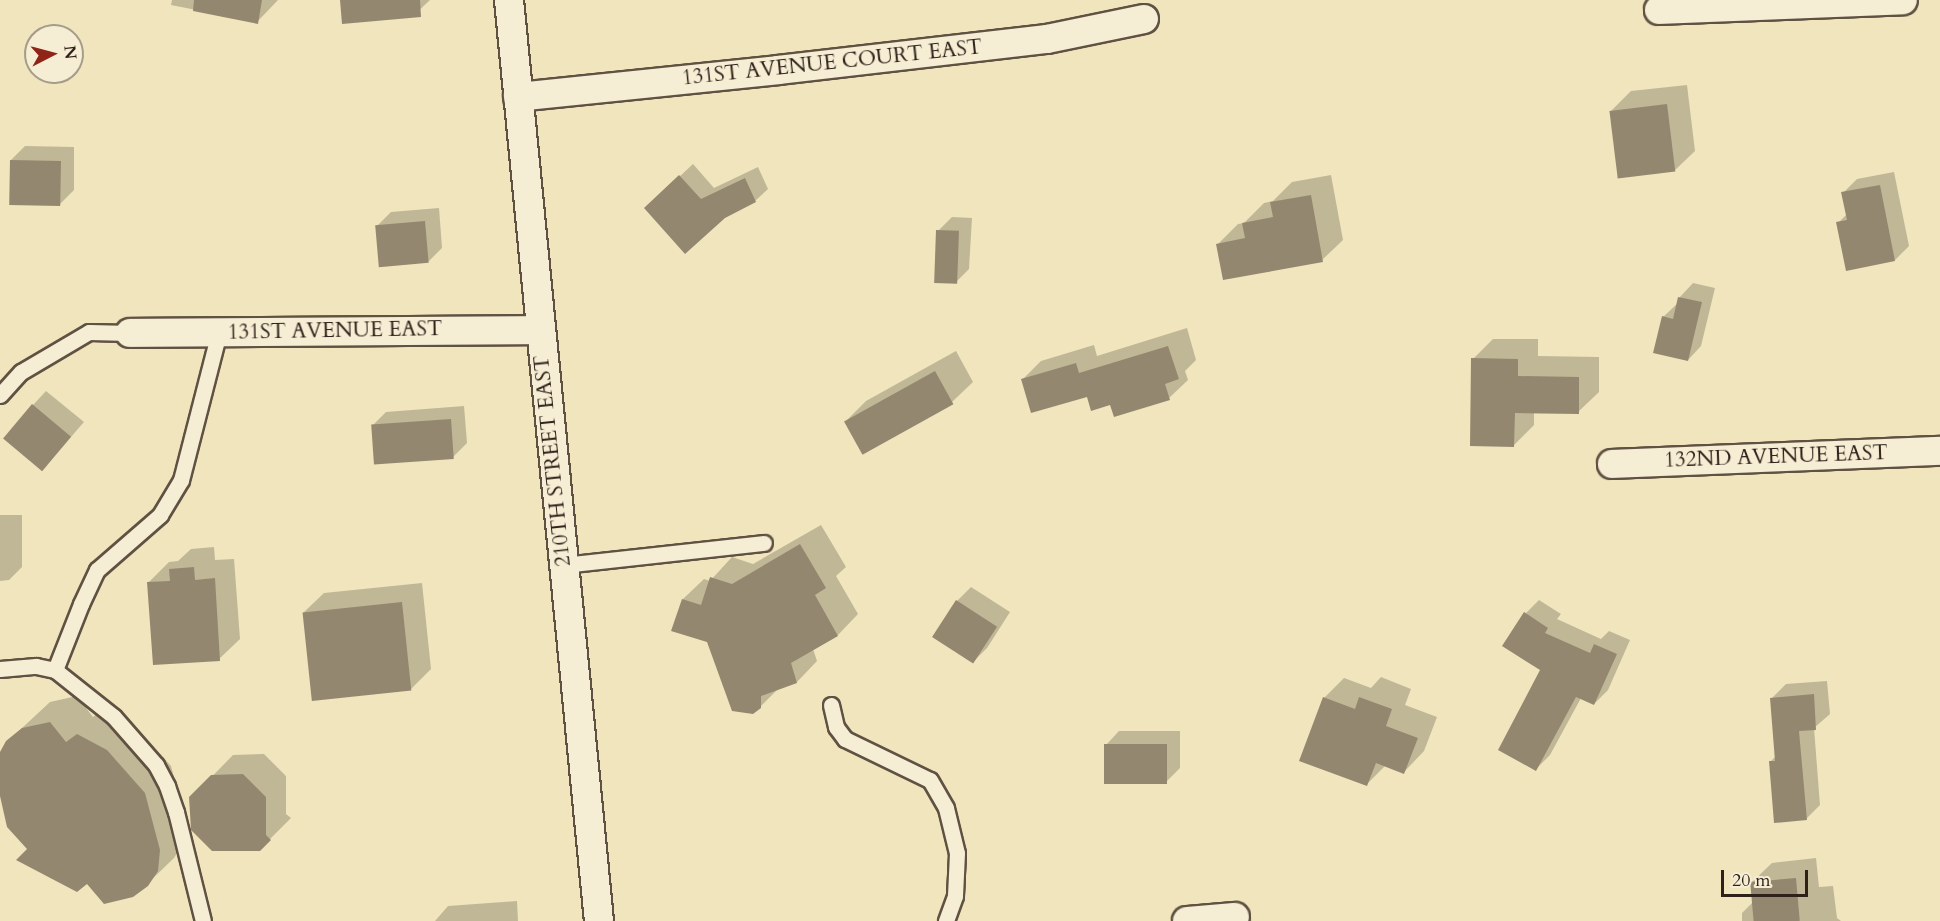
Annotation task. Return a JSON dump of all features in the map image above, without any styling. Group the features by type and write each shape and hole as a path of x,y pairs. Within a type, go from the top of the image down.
{"street":[{"name":"210TH STREET EAST","path":"509,0 598,921"},
{"path":"1659,10 1903,0"},
{"name":"131ST AVENUE COURT EAST","path":"518,97 1047,39 1144,19"},
{"name":"131ST AVENUE EAST","path":"130,333 540,330"},
{"name":"132ND AVENUE EAST","path":"1612,464 1940,451"},
{"path":"1187,921 1235,916"}],"lane":[{"path":"0,395 21,372 89,332 130,333"},
{"path":"55,670 97,570 160,515 181,480 219,332"},
{"path":"564,565 764,543"},
{"path":"0,669 36,666 55,670 114,717 156,765 167,786 176,812 203,921"},
{"path":"831,705 836,727 845,739 930,780 946,808 957,853 955,896 946,921"}],"building":[{"path":"194,0 262,0 258,24 193,11"},
{"path":"340,0 420,0 421,17 342,24"},
{"path":"1667,104 1675,171 1618,179 1609,111"},
{"path":"10,160 61,161 60,206 9,205"},
{"path":"679,175 701,199 745,178 756,202 725,218 685,254 644,208"},
{"path":"1880,185 1895,261 1846,271 1836,222 1847,220 1841,192"},
{"path":"1311,195 1323,262 1223,280 1216,244 1245,238 1242,223 1273,217 1270,202"},
{"path":"425,221 429,263 379,267 375,225"},
{"path":"936,230 959,231 957,284 934,283"},
{"path":"1678,297 1702,302 1688,361 1653,353 1662,316 1673,319"},
{"path":"1168,346 1179,379 1165,384 1170,400 1114,417 1110,405 1091,411 1087,397 1031,413 1021,379 1076,363 1079,373"},
{"path":"1471,358 1518,359 1518,376 1579,377 1579,414 1515,413 1514,447 1470,446"},
{"path":"935,371 953,404 862,455 844,421"},
{"path":"32,404 71,437 42,471 3,438"},
{"path":"451,419 454,459 374,464 371,425"},
{"path":"800,544 826,588 815,595 838,636 791,663 797,683 761,696 761,708 753,714 732,711 707,642 671,631 682,599 701,605 710,577 732,584"},
{"path":"194,567 195,580 215,578 220,661 153,665 147,582 170,581 169,569"},
{"path":"956,600 997,627 973,664 932,637"},
{"path":"402,602 411,691 312,701 303,612"},
{"path":"1524,612 1548,628 1545,633 1590,653 1594,644 1617,654 1594,705 1576,697 1536,771 1498,750 1540,670 1502,646"},
{"path":"1814,694 1816,730 1799,731 1807,820 1774,823 1769,761 1775,761 1770,698"},
{"path":"1323,697 1355,709 1359,697 1392,709 1386,726 1418,738 1404,774 1376,763 1367,786 1299,761"},
{"path":"50,722 66,742 77,734 107,750 145,793 160,850 158,871 148,886 133,897 104,904 87,884 77,892 16,860 27,849 7,827 0,796 0,752 6,741 22,728"},
{"path":"1104,744 1167,744 1167,784 1104,784"},
{"path":"243,774 266,797 266,835 271,840 260,851 212,851 191,830 189,797 211,775"},
{"path":"1796,878 1800,921 1754,921 1750,882"}]}
